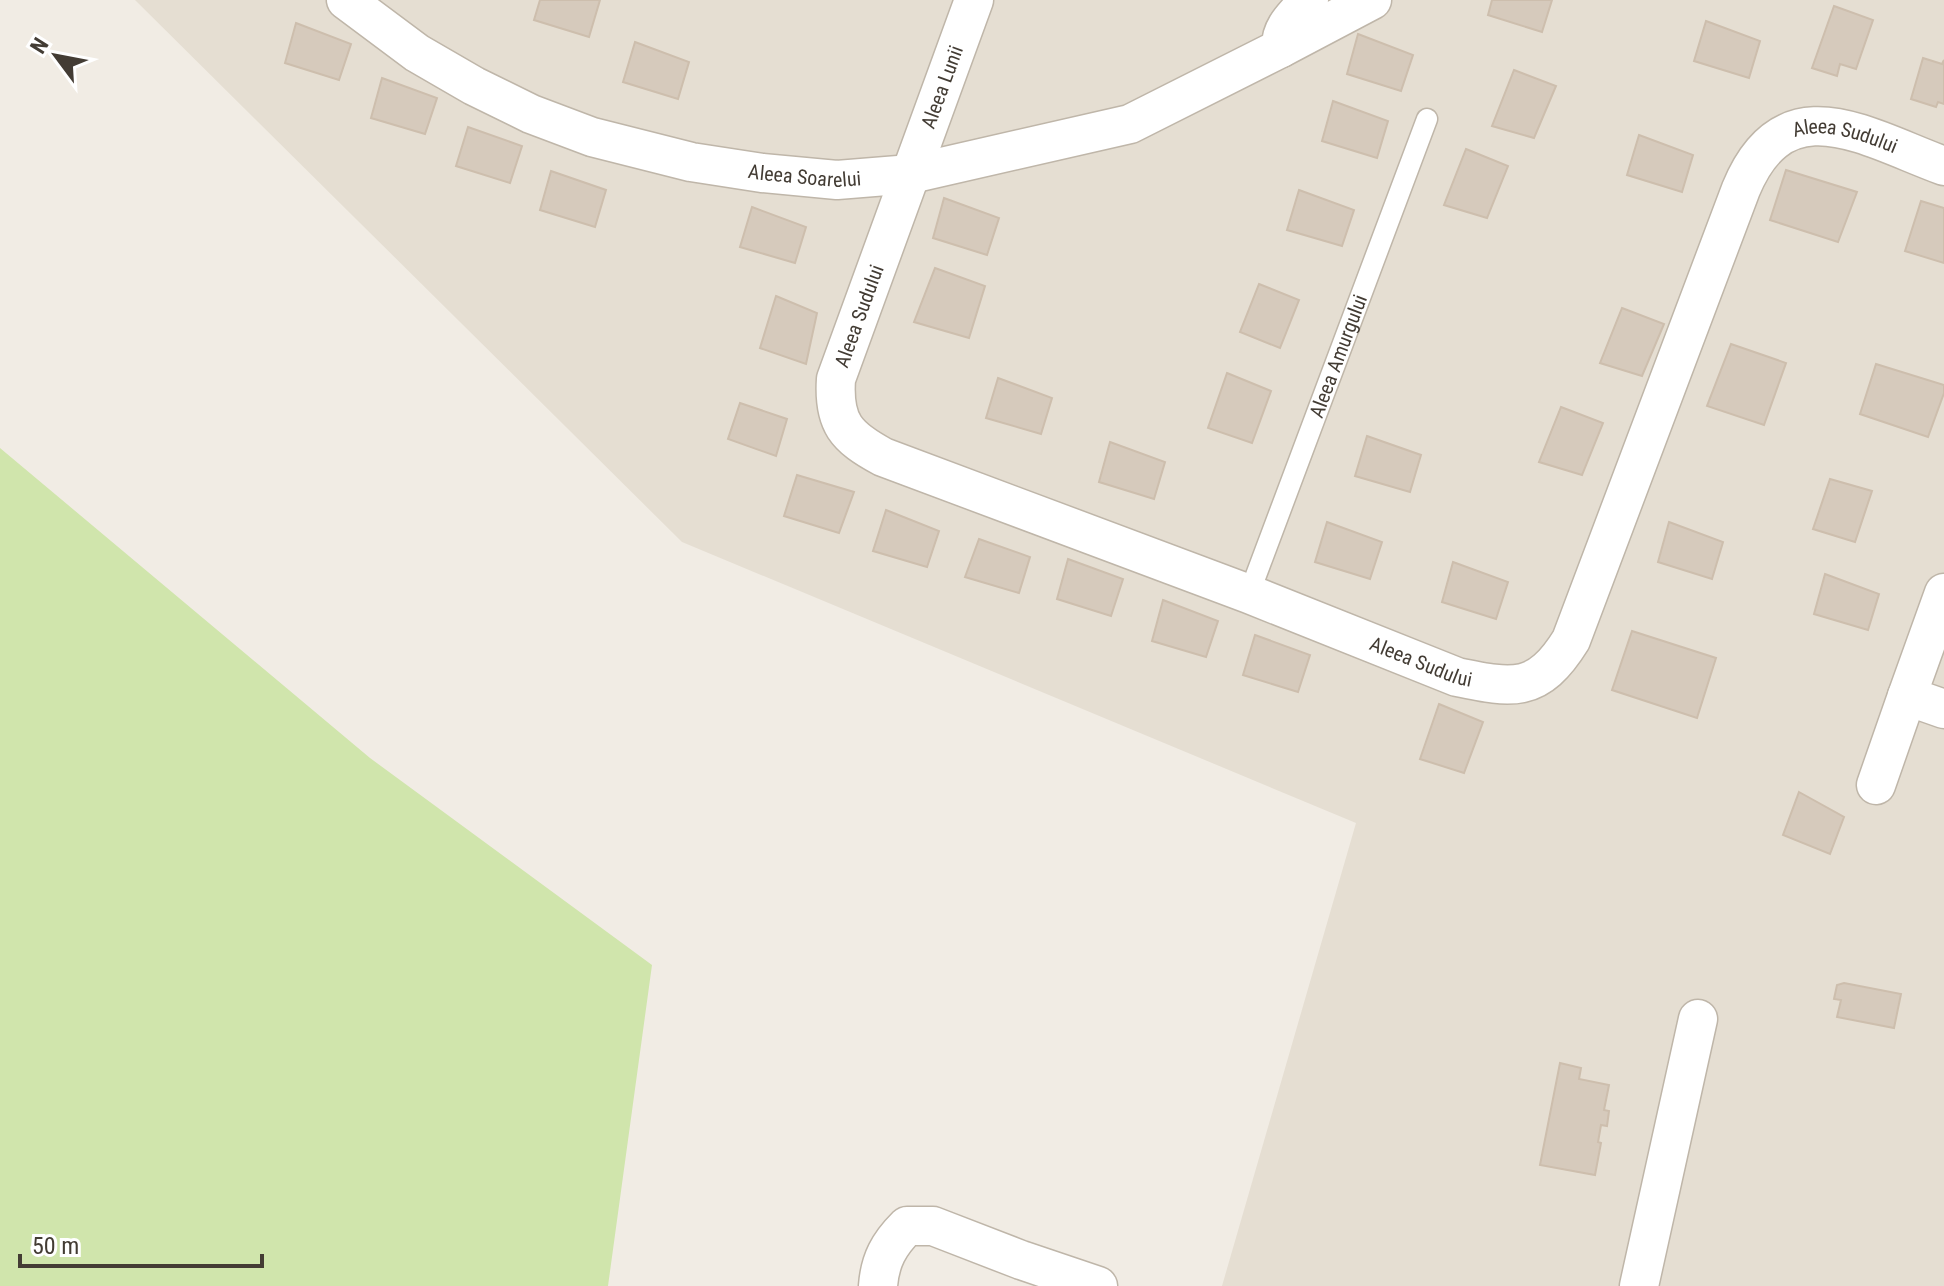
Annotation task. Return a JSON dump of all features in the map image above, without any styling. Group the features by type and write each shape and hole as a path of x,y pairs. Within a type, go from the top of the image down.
{"street":[{"name":"Aleea Soarelui","path":"346,0 417,53 474,86 531,114 592,137 691,162 837,180 911,174 1130,124 1372,0"},
{"name":"Aleea Lunii","path":"911,174 974,0"},
{"path":"1281,48 1280,37 1284,29 1309,0"},
{"name":"Aleea Sudului","path":"911,174 836,379 834,403 841,423 857,443 883,457 1249,594 1457,677 1513,687 1535,679 1556,665 1571,640 1751,165 1767,146 1786,131 1807,125 1830,125 1944,166"},
{"path":"1876,785 1944,593"},
{"path":"1907,696 1944,709"},
{"path":"1639,1286 1698,1019"},
{"path":"878,1286 880,1264 892,1240 907,1226 933,1226 1098,1286"}],"lane":[{"name":"Aleea Amurgului","path":"1249,594 1427,119"}],"shaded area":[{"path":"135,0 1944,0 1944,1286 1222,1286 1356,823 682,542"}],"green space":[{"path":"0,448 370,758 652,965 608,1286 0,1286"}],"building":[{"path":"540,0 600,0 589,37 534,20"},
{"path":"1492,0 1552,0 1542,32 1488,15"},
{"path":"1834,6 1873,20 1856,69 1840,64 1837,76 1812,68"},
{"path":"1706,21 1760,41 1749,78 1694,61"},
{"path":"296,23 351,44 339,80 285,63"},
{"path":"1358,34 1413,55 1401,91 1347,74"},
{"path":"635,42 689,62 678,99 623,82"},
{"path":"1923,58 1942,64 1944,60 1944,104 1938,102 1936,107 1911,99"},
{"path":"1514,70 1556,86 1534,138 1492,126"},
{"path":"382,78 437,98 425,134 371,118"},
{"path":"1333,101 1388,121 1377,158 1322,141"},
{"path":"468,127 522,146 510,183 456,166"},
{"path":"1639,135 1693,155 1682,192 1627,175"},
{"path":"1466,149 1508,166 1487,218 1444,205"},
{"path":"1786,170 1857,192 1838,242 1770,220"},
{"path":"551,171 606,190 595,227 540,210"},
{"path":"1299,190 1354,210 1342,246 1287,230"},
{"path":"944,198 999,218 987,255 933,238"},
{"path":"1921,201 1944,208 1944,263 1905,251"},
{"path":"752,207 806,227 795,263 740,247"},
{"path":"935,268 985,286 969,338 914,322"},
{"path":"1259,284 1299,300 1280,348 1240,332"},
{"path":"776,296 817,313 806,364 760,348"},
{"path":"1622,308 1664,324 1642,376 1600,363"},
{"path":"1731,344 1786,363 1764,425 1707,406"},
{"path":"1876,364 1944,385 1928,437 1860,414"},
{"path":"1227,373 1271,391 1252,443 1208,428"},
{"path":"998,378 1052,398 1041,434 986,418"},
{"path":"740,403 787,419 776,456 728,439"},
{"path":"1561,407 1603,423 1582,475 1539,462"},
{"path":"1367,436 1421,455 1410,492 1355,476"},
{"path":"1110,442 1165,462 1154,499 1099,482"},
{"path":"797,475 854,492 839,533 784,516"},
{"path":"1830,479 1872,491 1855,542 1813,529"},
{"path":"886,510 939,531 927,567 873,551"},
{"path":"1327,522 1382,542 1370,579 1315,562"},
{"path":"1669,522 1723,542 1712,579 1658,562"},
{"path":"979,539 1030,557 1019,593 965,577"},
{"path":"1068,559 1123,579 1111,616 1057,599"},
{"path":"1453,562 1508,582 1496,619 1442,602"},
{"path":"1825,574 1879,594 1868,630 1814,614"},
{"path":"1163,600 1218,621 1206,657 1152,641"},
{"path":"1632,631 1716,658 1697,718 1612,690"},
{"path":"1255,635 1310,655 1298,692 1243,675"},
{"path":"1439,704 1483,722 1464,773 1420,759"},
{"path":"1799,792 1844,817 1830,854 1783,835"},
{"path":"1844,983 1901,994 1894,1028 1837,1017 1841,1000 1834,999 1837,985"},
{"path":"1560,1063 1581,1068 1579,1079 1609,1085 1604,1110 1609,1111 1607,1126 1601,1125 1595,1175 1540,1165"}]}
